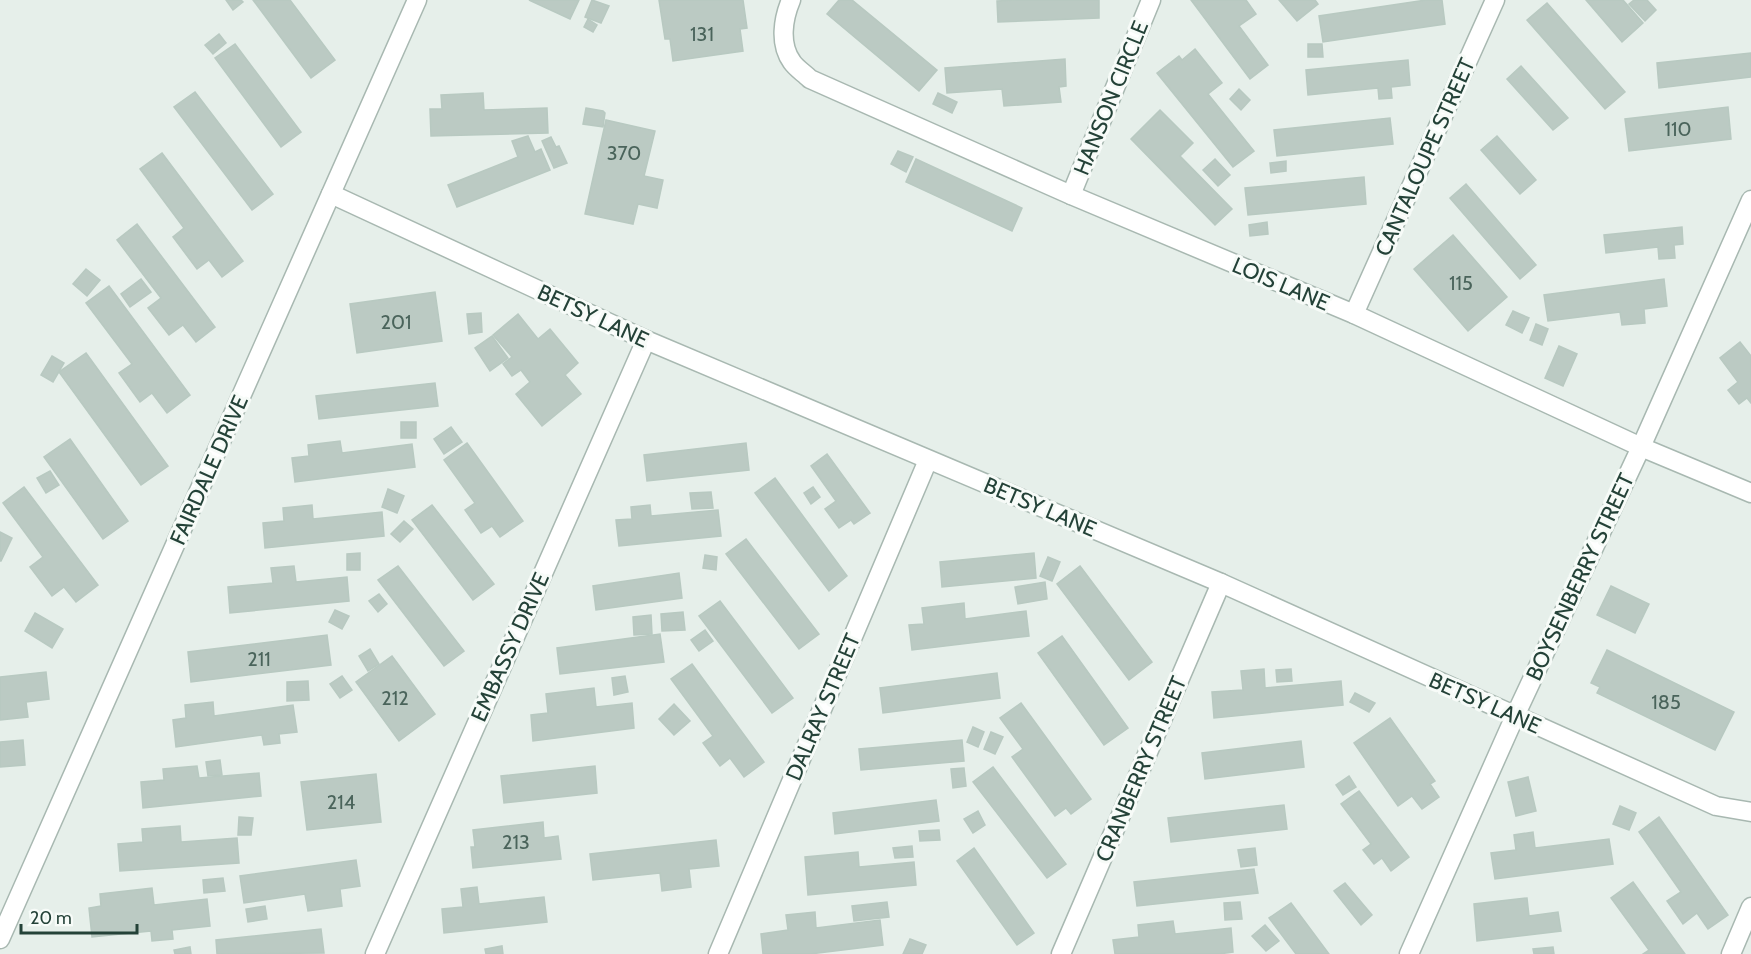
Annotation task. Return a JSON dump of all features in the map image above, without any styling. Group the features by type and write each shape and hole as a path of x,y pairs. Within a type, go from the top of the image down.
{"street":[{"name":"FAIRDALE DRIVE","path":"0,939 417,0"},
{"name":"LOIS LANE","path":"791,0 784,26 783,41 793,64 810,79 1071,195 1354,314 1641,447 1751,493"},
{"name":"HANSON CIRCLE","path":"1071,195 1151,0"},
{"name":"CANTALOUPE STREET","path":"1354,314 1495,0"},
{"name":"BETSY LANE","path":"331,194 646,340 1221,583 1716,806 1751,812"},
{"name":"BOYSENBERRY STREET","path":"1409,954 1515,716 1641,447 1751,200"},
{"name":"EMBASSY DRIVE","path":"375,954 646,340"},
{"name":"DALRAY STREET","path":"718,954 928,460"},
{"name":"CRANBERRY STREET","path":"1060,954 1221,583"},
{"path":"1731,954 1751,907"}],"building":[{"path":"226,0 241,0 243,2 233,10"},
{"path":"253,0 290,0 335,60 311,78"},
{"path":"529,0 579,0 570,19"},
{"path":"592,0 609,6 601,23 585,17"},
{"path":"659,0 743,0 747,28 740,29 743,51 673,61 670,39 665,39"},
{"path":"839,0 852,0 937,70 919,91 827,14"},
{"path":"1099,0 1099,18 998,22 997,1"},
{"path":"1191,0 1246,0 1256,14 1239,26 1268,65 1250,79"},
{"path":"1279,0 1315,0 1318,4 1297,21"},
{"path":"1426,0 1442,0 1445,24 1323,42 1319,16"},
{"path":"1586,0 1623,0 1643,23 1622,42"},
{"path":"1634,0 1647,0 1656,10 1645,21 1629,4"},
{"path":"1547,3 1625,92 1605,109 1527,20"},
{"path":"588,19 597,25 593,32 584,27"},
{"path":"219,34 226,43 213,54 205,45"},
{"path":"235,44 301,132 281,147 215,58"},
{"path":"1308,44 1322,44 1323,57 1308,57"},
{"path":"1195,49 1222,83 1208,94 1254,151 1233,167 1157,73 1179,56 1182,60"},
{"path":"1751,53 1751,77 1659,88 1657,63"},
{"path":"1065,59 1066,86 1059,87 1061,102 1004,106 1002,89 947,93 945,68"},
{"path":"1408,60 1410,85 1391,87 1392,98 1379,99 1378,88 1308,95 1306,70"},
{"path":"1521,66 1568,118 1553,130 1507,79"},
{"path":"1239,89 1250,100 1241,110 1230,99"},
{"path":"195,92 273,194 252,210 174,107"},
{"path":"483,93 484,110 547,108 548,133 431,136 430,109 442,109 441,95"},
{"path":"938,93 957,102 952,113 933,104"},
{"path":"1728,107 1731,139 1629,151 1625,119"},
{"path":"586,108 605,113 603,127 583,124"},
{"path":"1160,110 1193,143 1180,156 1232,209 1215,225 1131,139"},
{"path":"1390,118 1393,144 1277,156 1274,130"},
{"path":"606,120 655,131 644,176 663,180 657,208 638,204 633,224 585,214"},
{"path":"528,136 535,152 541,149 550,170 457,207 448,185 518,157 512,141"},
{"path":"1497,136 1536,180 1520,194 1481,150"},
{"path":"551,137 556,147 559,146 567,163 554,168 542,141"},
{"path":"898,151 913,157 906,172 891,164"},
{"path":"162,153 243,261 222,277 209,260 197,269 173,237 184,228 140,169"},
{"path":"916,159 1022,208 1012,231 906,182"},
{"path":"1215,159 1230,175 1218,186 1203,170"},
{"path":"1286,161 1286,171 1271,173 1270,163"},
{"path":"1364,177 1366,204 1248,215 1245,188"},
{"path":"1466,184 1536,265 1520,279 1450,198"},
{"path":"1267,222 1268,234 1250,236 1249,225"},
{"path":"137,224 215,327 196,342 183,325 169,335 148,308 161,298 117,240"},
{"path":"1682,227 1683,244 1674,245 1675,258 1659,259 1658,247 1606,253 1604,235"},
{"path":"1453,235 1507,297 1468,331 1414,269"},
{"path":"86,269 100,280 87,296 73,284"},
{"path":"141,279 151,292 130,307 121,294"},
{"path":"1664,279 1667,306 1644,309 1645,323 1622,325 1620,312 1548,321 1544,295"},
{"path":"109,286 190,395 167,413 152,393 140,402 119,373 132,364 86,303"},
{"path":"435,292 442,341 357,353 350,304"},
{"path":"1513,311 1529,318 1522,333 1506,325"},
{"path":"481,313 482,332 469,334 467,314"},
{"path":"518,314 538,339 550,329 578,363 565,375 581,394 542,426 516,394 530,382 521,370 512,376 503,364 512,357 493,335"},
{"path":"1536,324 1548,329 1542,345 1530,340"},
{"path":"492,336 508,358 490,371 475,348"},
{"path":"1740,342 1751,356 1751,403 1747,398 1739,404 1728,390 1738,382 1720,358"},
{"path":"1559,346 1577,354 1563,386 1545,378"},
{"path":"86,353 168,466 141,485 59,372"},
{"path":"52,356 64,363 53,382 41,375"},
{"path":"435,383 438,406 319,419 316,396"},
{"path":"401,422 416,422 416,438 401,438"},
{"path":"451,427 462,442 444,454 434,439"},
{"path":"70,439 128,521 103,539 44,457"},
{"path":"340,441 342,453 412,444 415,467 295,482 292,458 309,456 308,445"},
{"path":"467,443 523,521 500,537 492,526 481,533 465,510 475,503 444,460"},
{"path":"746,443 749,470 647,481 644,455"},
{"path":"827,454 870,513 854,524 851,520 839,528 825,509 836,501 811,466"},
{"path":"50,471 59,485 46,493 37,478"},
{"path":"775,478 847,576 829,591 755,493"},
{"path":"24,487 98,585 76,602 64,587 52,596 30,567 43,557 3,503"},
{"path":"813,487 820,497 811,504 804,493"},
{"path":"388,489 404,496 397,513 382,507"},
{"path":"711,492 713,508 692,509 690,493"},
{"path":"312,505 313,519 382,512 384,536 265,548 263,523 284,521 283,508"},
{"path":"432,505 494,584 473,600 412,520"},
{"path":"650,505 651,516 718,510 721,536 619,546 616,520 632,519 631,507"},
{"path":"404,521 413,529 400,542 391,534"},
{"path":"0,532 12,538 1,561 0,561"},
{"path":"746,539 819,634 799,649 726,554"},
{"path":"360,553 360,570 347,570 347,554"},
{"path":"1034,553 1036,578 942,587 940,562"},
{"path":"705,555 717,557 716,570 703,568"},
{"path":"1048,557 1060,562 1052,581 1040,576"},
{"path":"294,566 296,582 347,577 349,601 230,613 228,587 273,583 271,568"},
{"path":"398,566 464,651 444,666 378,580"},
{"path":"1080,566 1152,662 1129,680 1057,584"},
{"path":"679,573 682,598 596,610 593,586"},
{"path":"1045,582 1047,599 1018,604 1015,587"},
{"path":"1611,586 1649,604 1635,633 1597,615"},
{"path":"379,594 387,604 378,612 369,601"},
{"path":"720,601 793,698 772,713 699,616"},
{"path":"964,603 965,619 1026,611 1029,636 912,650 909,625 924,624 922,608"},
{"path":"335,610 349,616 342,629 329,622"},
{"path":"683,612 685,630 662,631 661,614"},
{"path":"35,613 63,629 52,648 25,631"},
{"path":"651,615 652,634 634,635 633,617"},
{"path":"705,630 713,641 699,651 691,640"},
{"path":"660,634 664,662 560,674 557,648"},
{"path":"327,635 331,665 191,682 188,652"},
{"path":"1062,636 1128,728 1104,745 1038,653"},
{"path":"370,649 379,664 368,671 359,656"},
{"path":"1607,650 1734,712 1715,750 1597,693 1600,687 1591,683"},
{"path":"392,656 435,714 399,741 356,682"},
{"path":"692,664 764,762 744,777 730,758 720,766 703,743 713,736 671,679"},
{"path":"1264,669 1265,688 1341,681 1343,705 1214,718 1212,692 1243,690 1241,671"},
{"path":"1291,669 1292,681 1277,682 1276,670"},
{"path":"46,672 49,699 26,702 28,717 0,720 0,677"},
{"path":"997,673 1000,698 883,713 880,688"},
{"path":"342,676 352,690 340,698 330,684"},
{"path":"625,676 628,692 614,695 612,678"},
{"path":"308,681 309,700 287,701 287,682"},
{"path":"594,688 596,707 632,703 634,728 533,741 531,715 548,713 546,694"},
{"path":"1355,693 1375,703 1369,712 1350,702"},
{"path":"213,702 214,716 293,705 297,732 279,734 280,743 264,745 262,735 176,747 173,720 186,718 185,705"},
{"path":"1021,703 1091,799 1071,814 1066,808 1055,816 1012,757 1023,749 1000,718"},
{"path":"674,704 690,721 674,735 659,719"},
{"path":"1390,718 1435,781 1430,784 1439,797 1422,809 1412,796 1398,806 1354,743"},
{"path":"973,727 984,732 978,747 967,742"},
{"path":"991,732 1003,737 995,754 984,749"},
{"path":"23,740 25,765 0,767 0,742"},
{"path":"962,740 964,761 861,770 859,749"},
{"path":"1301,741 1304,767 1205,779 1202,753"},
{"path":"220,760 222,775 208,776 206,762"},
{"path":"197,766 199,778 259,773 261,796 143,808 141,782 164,780 163,769"},
{"path":"595,766 597,793 504,803 501,776"},
{"path":"993,767 1066,864 1047,878 973,782"},
{"path":"964,768 966,786 953,788 951,769"},
{"path":"376,774 381,822 307,830 301,782"},
{"path":"1349,776 1356,787 1343,795 1336,785"},
{"path":"1528,777 1536,811 1516,816 1508,782"},
{"path":"1359,791 1409,857 1391,871 1382,858 1374,864 1363,850 1371,844 1341,804"},
{"path":"936,800 939,821 835,834 833,813"},
{"path":"1284,805 1287,829 1171,842 1168,818"},
{"path":"1620,806 1636,813 1629,830 1613,824"},
{"path":"978,811 985,825 973,833 964,819"},
{"path":"239,817 253,818 251,835 238,835"},
{"path":"1659,817 1728,915 1708,929 1697,913 1683,924 1667,901 1681,892 1639,832"},
{"path":"543,822 544,838 558,836 561,859 473,868 471,847 475,847 473,830"},
{"path":"180,826 181,842 237,838 239,863 120,871 118,844 143,842 142,829"},
{"path":"939,830 940,840 920,841 919,831"},
{"path":"1533,832 1535,848 1609,839 1613,864 1495,879 1491,853 1516,850 1514,835"},
{"path":"716,840 719,866 689,869 691,887 662,891 660,873 593,880 590,854"},
{"path":"912,846 913,857 895,858 893,848"},
{"path":"974,848 1034,933 1017,945 957,861"},
{"path":"1255,848 1257,865 1241,867 1238,850"},
{"path":"858,852 859,867 914,862 916,885 808,895 805,857"},
{"path":"356,860 360,886 340,889 342,906 308,911 305,894 244,903 240,876"},
{"path":"1254,869 1258,893 1137,906 1134,882"},
{"path":"223,878 225,891 204,893 203,880"},
{"path":"1633,882 1685,954 1643,954 1649,950 1611,898"},
{"path":"1345,883 1372,915 1361,925 1334,891"},
{"path":"477,887 479,904 544,897 547,922 444,933 442,909 463,907 461,889"},
{"path":"152,888 154,905 207,899 210,926 172,930 173,939 152,941 151,931 92,937 89,908 101,906 100,894"},
{"path":"1527,898 1529,916 1558,912 1561,931 1477,941 1474,904"},
{"path":"887,902 889,917 854,921 852,906"},
{"path":"1240,902 1242,919 1225,920 1224,903"},
{"path":"1291,903 1329,954 1296,954 1269,918"},
{"path":"265,906 267,919 248,922 246,909"},
{"path":"815,912 816,928 880,920 883,945 810,954 763,954 761,934 788,930 786,915"},
{"path":"1173,921 1175,934 1231,928 1233,952 1115,954 1113,940 1139,937 1138,925"},
{"path":"1265,925 1279,941 1266,951 1252,936"},
{"path":"321,929 324,953 217,954 216,940"},
{"path":"910,939 926,945 922,954 903,954"},
{"path":"502,946 503,954 486,954 485,949"},
{"path":"190,947 191,954 175,954 174,950"},
{"path":"1553,947 1554,954 1534,954 1533,949"}]}
